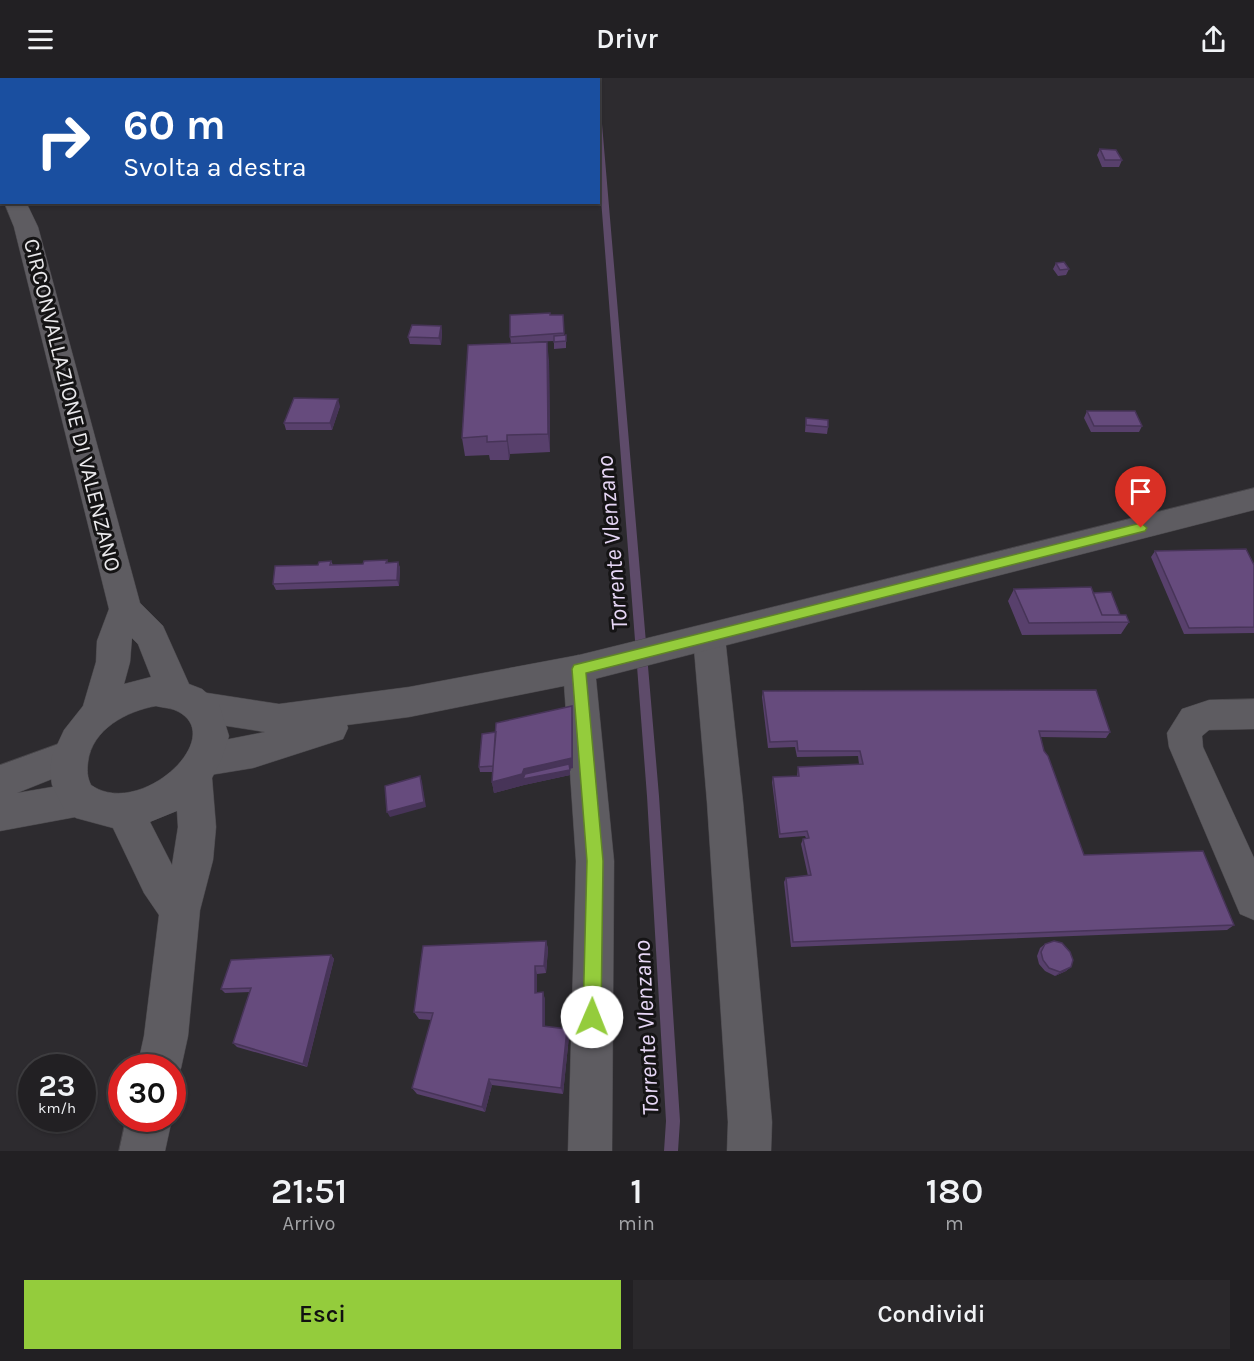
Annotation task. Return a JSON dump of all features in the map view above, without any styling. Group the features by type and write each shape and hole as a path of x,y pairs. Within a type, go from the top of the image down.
{"main road":[{"name":"CIRCONVALLAZIONE DI VALENZANO","path":"16,204 26,227 125,609 151,636 188,700"},
{"path":"409,702 199,768 166,798 150,806 125,812 100,809 81,800 71,787 67,772 69,756 75,741 85,727 98,714 116,702 136,694 156,691 279,719 409,702 586,668 1254,499"},
{"path":"98,714 113,662 114,641 125,609"},
{"path":"162,1054 180,910 193,860 197,827 199,768 211,740 210,722 188,700"},
{"path":"0,782 69,756"},
{"path":"0,813 81,800"},
{"path":"125,812 158,879 180,910"},
{"path":"142,1151 146,1132"}],"street":[{"path":"701,639 730,861 750,1122 749,1151"},
{"path":"586,668 595,861 590,1151"},
{"path":"1254,714 1209,715 1194,719 1184,733 1186,747 1254,902"}],"building":[{"path":"1100,149 1116,150 1122,160 1105,160"},
{"path":"1064,262 1069,269 1060,270 1056,263"},
{"path":"550,313 550,315 563,315 564,333 510,337 510,315"},
{"path":"412,325 441,326 439,338 408,337"},
{"path":"566,335 566,341 554,342 554,336"},
{"path":"547,342 548,434 507,435 507,441 487,442 487,436 462,438 468,345"},
{"path":"294,398 338,399 330,423 284,423"},
{"path":"1087,411 1135,411 1142,426 1094,426"},
{"path":"806,418 828,420 828,427 806,425"},
{"path":"1246,549 1254,565 1254,627 1189,628 1155,551"},
{"path":"387,560 386,563 398,562 397,580 273,584 275,566 318,565 319,562 331,561 330,565 363,564 364,561"},
{"path":"1091,587 1102,615 1126,615 1129,622 1029,623 1014,589"},
{"path":"1111,592 1120,615 1102,615 1093,593"},
{"path":"1096,690 1110,732 1039,731 1044,751 1048,756 1084,855 1203,851 1234,925 793,942 786,878 811,875 803,839 809,838 807,831 780,834 773,777 799,776 798,767 863,764 860,751 798,751 797,741 770,742 763,691"},
{"path":"572,706 572,758 524,769 522,774 492,782 496,723"},
{"path":"496,732 493,766 479,767 482,734"},
{"path":"569,764 570,770 523,779 525,774"},
{"path":"420,776 424,802 387,812 385,786"},
{"path":"546,941 544,966 535,966 535,993 543,992 543,1026 567,1029 561,1088 489,1079 482,1107 412,1088 433,1013 414,1012 423,946"},
{"path":"1054,941 1062,943 1070,952 1073,960 1071,967 1060,972 1049,968 1041,952 1045,944"},
{"path":"331,955 303,1064 233,1043 251,988 221,989 231,960"}],"waterway":[{"name":"Torrente Vlenzano","path":"600,137 653,796 673,1121 671,1151"}],"route":[{"path":"592,1017 595,861 579,669 1141,528"}]}
